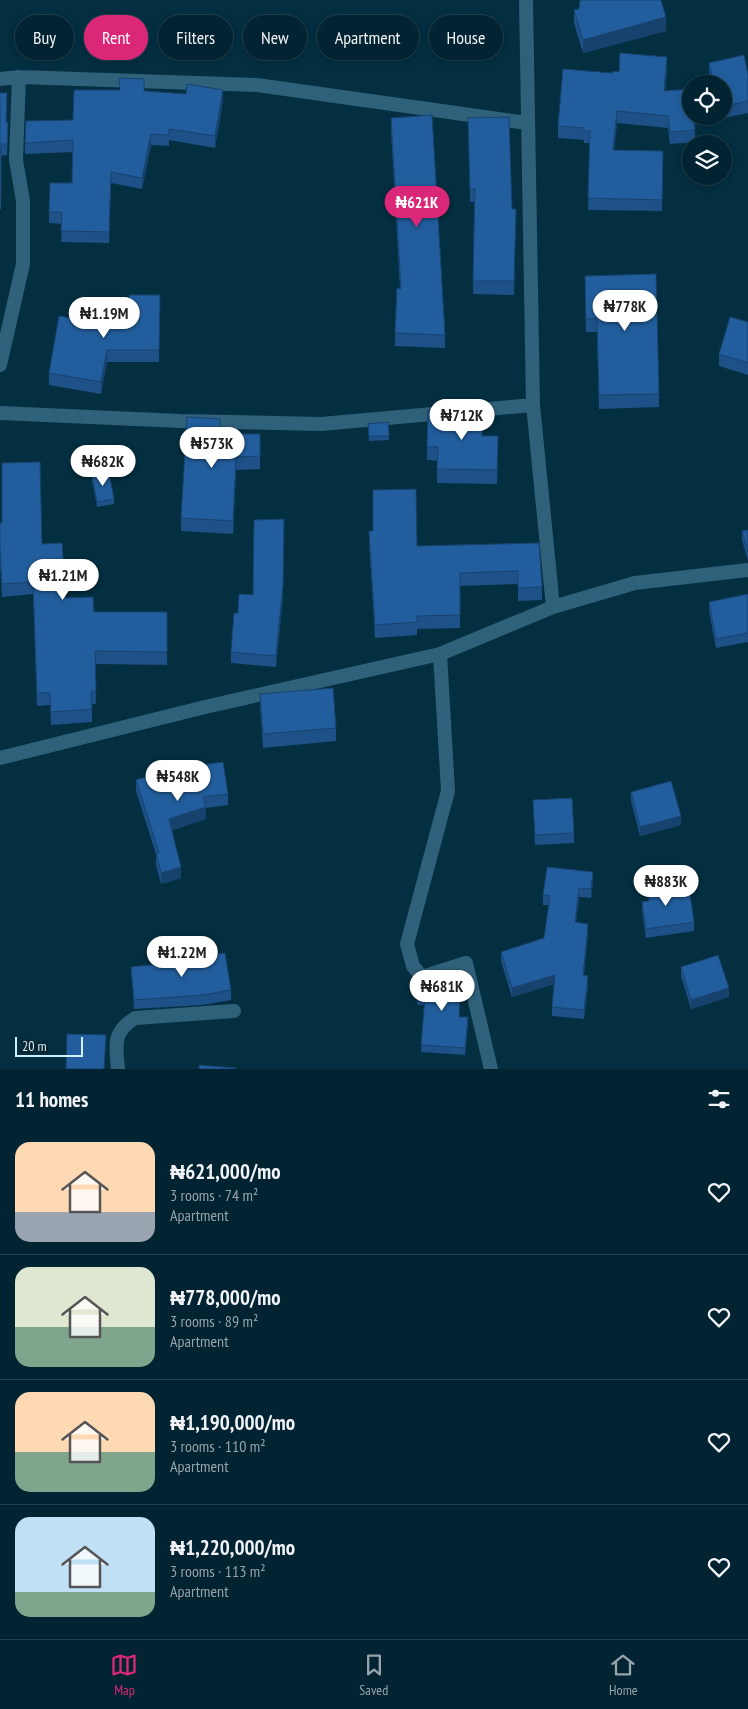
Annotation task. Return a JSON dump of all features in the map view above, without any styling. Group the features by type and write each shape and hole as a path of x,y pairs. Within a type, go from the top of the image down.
{"street":[{"path":"526,0 533,405 554,607"},
{"path":"0,79 19,76 257,85 527,123"},
{"path":"0,365 23,264 23,201 16,160 19,76"},
{"path":"0,413 180,421 321,424 533,405"},
{"path":"0,758 205,708 440,654 554,607 635,583 748,570"},
{"path":"440,654 448,791 407,944 413,966 422,977 466,963 491,1069"},
{"path":"118,1069 116,1039 122,1026 135,1018 234,1012"}],"building":[{"path":"580,0 661,0 666,17 583,40 574,10 579,9"},
{"path":"620,53 667,57 664,91 682,90 682,125 695,125 695,130 670,132 668,116 617,111 613,150 663,151 662,200 588,198 590,131 584,131 584,128 558,126 563,69 619,72"},
{"path":"744,55 748,75 748,101 732,104 732,75 712,75 709,63"},
{"path":"119,78 144,79 144,91 186,94 187,84 223,90 215,136 169,129 169,135 151,134 142,178 111,172 109,232 61,231 62,212 49,212 50,183 72,183 73,140 25,143 26,121 73,120 74,90 120,90"},
{"path":"0,93 7,93 6,122 8,122 7,144 1,144 1,198 0,198"},
{"path":"432,115 445,335 395,333 397,288 401,289 391,118"},
{"path":"509,117 512,209 516,209 514,281 473,281 475,189 470,189 468,118"},
{"path":"656,274 659,394 599,395 597,318 586,319 585,276"},
{"path":"129,295 160,295 159,350 107,350 101,382 49,373 59,316 129,328"},
{"path":"730,317 748,322 748,363 719,354"},
{"path":"428,411 483,412 482,436 498,436 497,470 437,469 438,447 427,447"},
{"path":"187,417 220,419 219,434 260,434 260,456 236,457 233,521 181,518"},
{"path":"388,422 389,436 369,436 368,424"},
{"path":"40,462 42,544 62,543 66,598 93,597 94,612 167,612 167,652 95,651 96,691 91,691 92,709 51,712 50,693 37,693 33,582 2,584 0,523 2,523 2,463"},
{"path":"109,473 114,499 97,502 92,476"},
{"path":"416,489 417,546 539,543 542,587 518,588 518,571 460,573 460,615 417,616 417,622 375,625 369,531 373,531 373,490"},
{"path":"284,519 283,585 276,656 231,652 234,613 238,613 239,594 253,595 254,520"},
{"path":"748,530 748,552 742,531"},
{"path":"748,594 748,633 716,639 709,602"},
{"path":"333,688 336,728 263,734 260,694"},
{"path":"192,762 193,766 223,762 228,794 203,797 206,807 169,819 181,867 161,873 156,854 159,853 136,780"},
{"path":"671,781 681,816 640,827 631,792"},
{"path":"572,798 574,833 535,835 533,800"},
{"path":"547,867 593,872 591,889 579,888 575,922 588,924 583,975 588,976 584,1010 552,1007 555,975 512,988 501,952 544,938 550,896 543,895"},
{"path":"671,881 673,897 690,894 694,922 646,929 642,902 649,901 647,885"},
{"path":"225,953 231,990 202,995 134,1000 131,967 189,961 189,958"},
{"path":"718,955 729,988 691,1000 681,967"},
{"path":"443,973 461,974 459,1017 468,1017 465,1048 421,1045 425,998 417,997 418,977 443,977"},
{"path":"67,1034 106,1035 104,1069 66,1069"},
{"path":"199,1065 236,1068 199,1069"}]}
